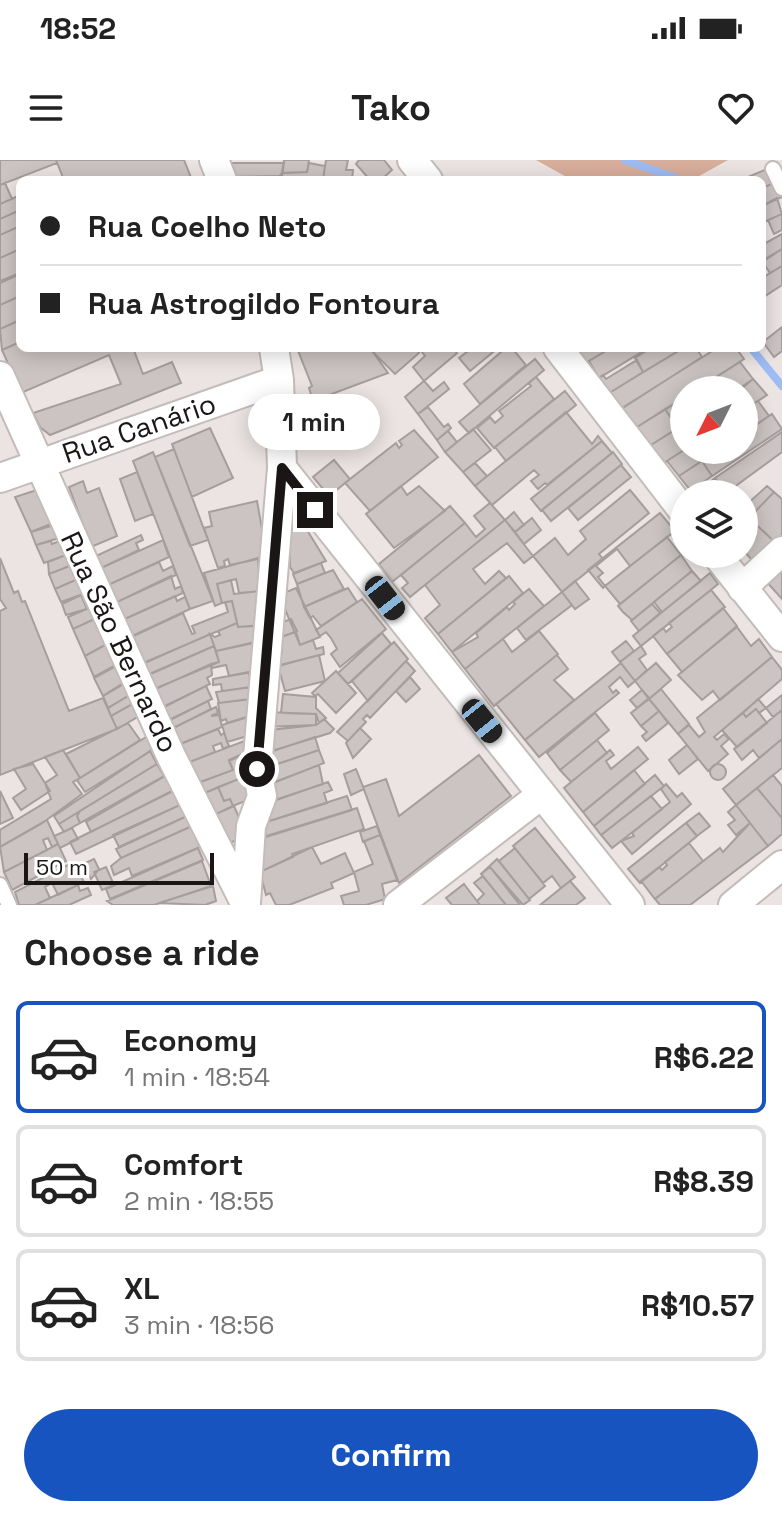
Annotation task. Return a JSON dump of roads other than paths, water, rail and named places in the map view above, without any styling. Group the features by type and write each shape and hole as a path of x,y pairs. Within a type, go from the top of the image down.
{"street":[{"path":"412,160 425,176"},
{"path":"246,905 251,826 262,796 257,769 282,468 279,380 275,352"},
{"path":"561,352 670,494"},
{"name":"Rua São Bernardo","path":"0,376 171,756 246,905"},
{"name":"Rua Canário","path":"0,478 38,462 279,380"},
{"path":"282,468 630,905"},
{"path":"742,588 782,551"},
{"path":"727,568 782,637"},
{"path":"398,905 541,795"},
{"path":"733,905 782,865"}],"lane":[{"path":"773,169 782,188"},
{"path":"0,885 9,905"}],"waterway":[{"path":"625,160 670,176"},
{"path":"754,352 782,386"}]}
